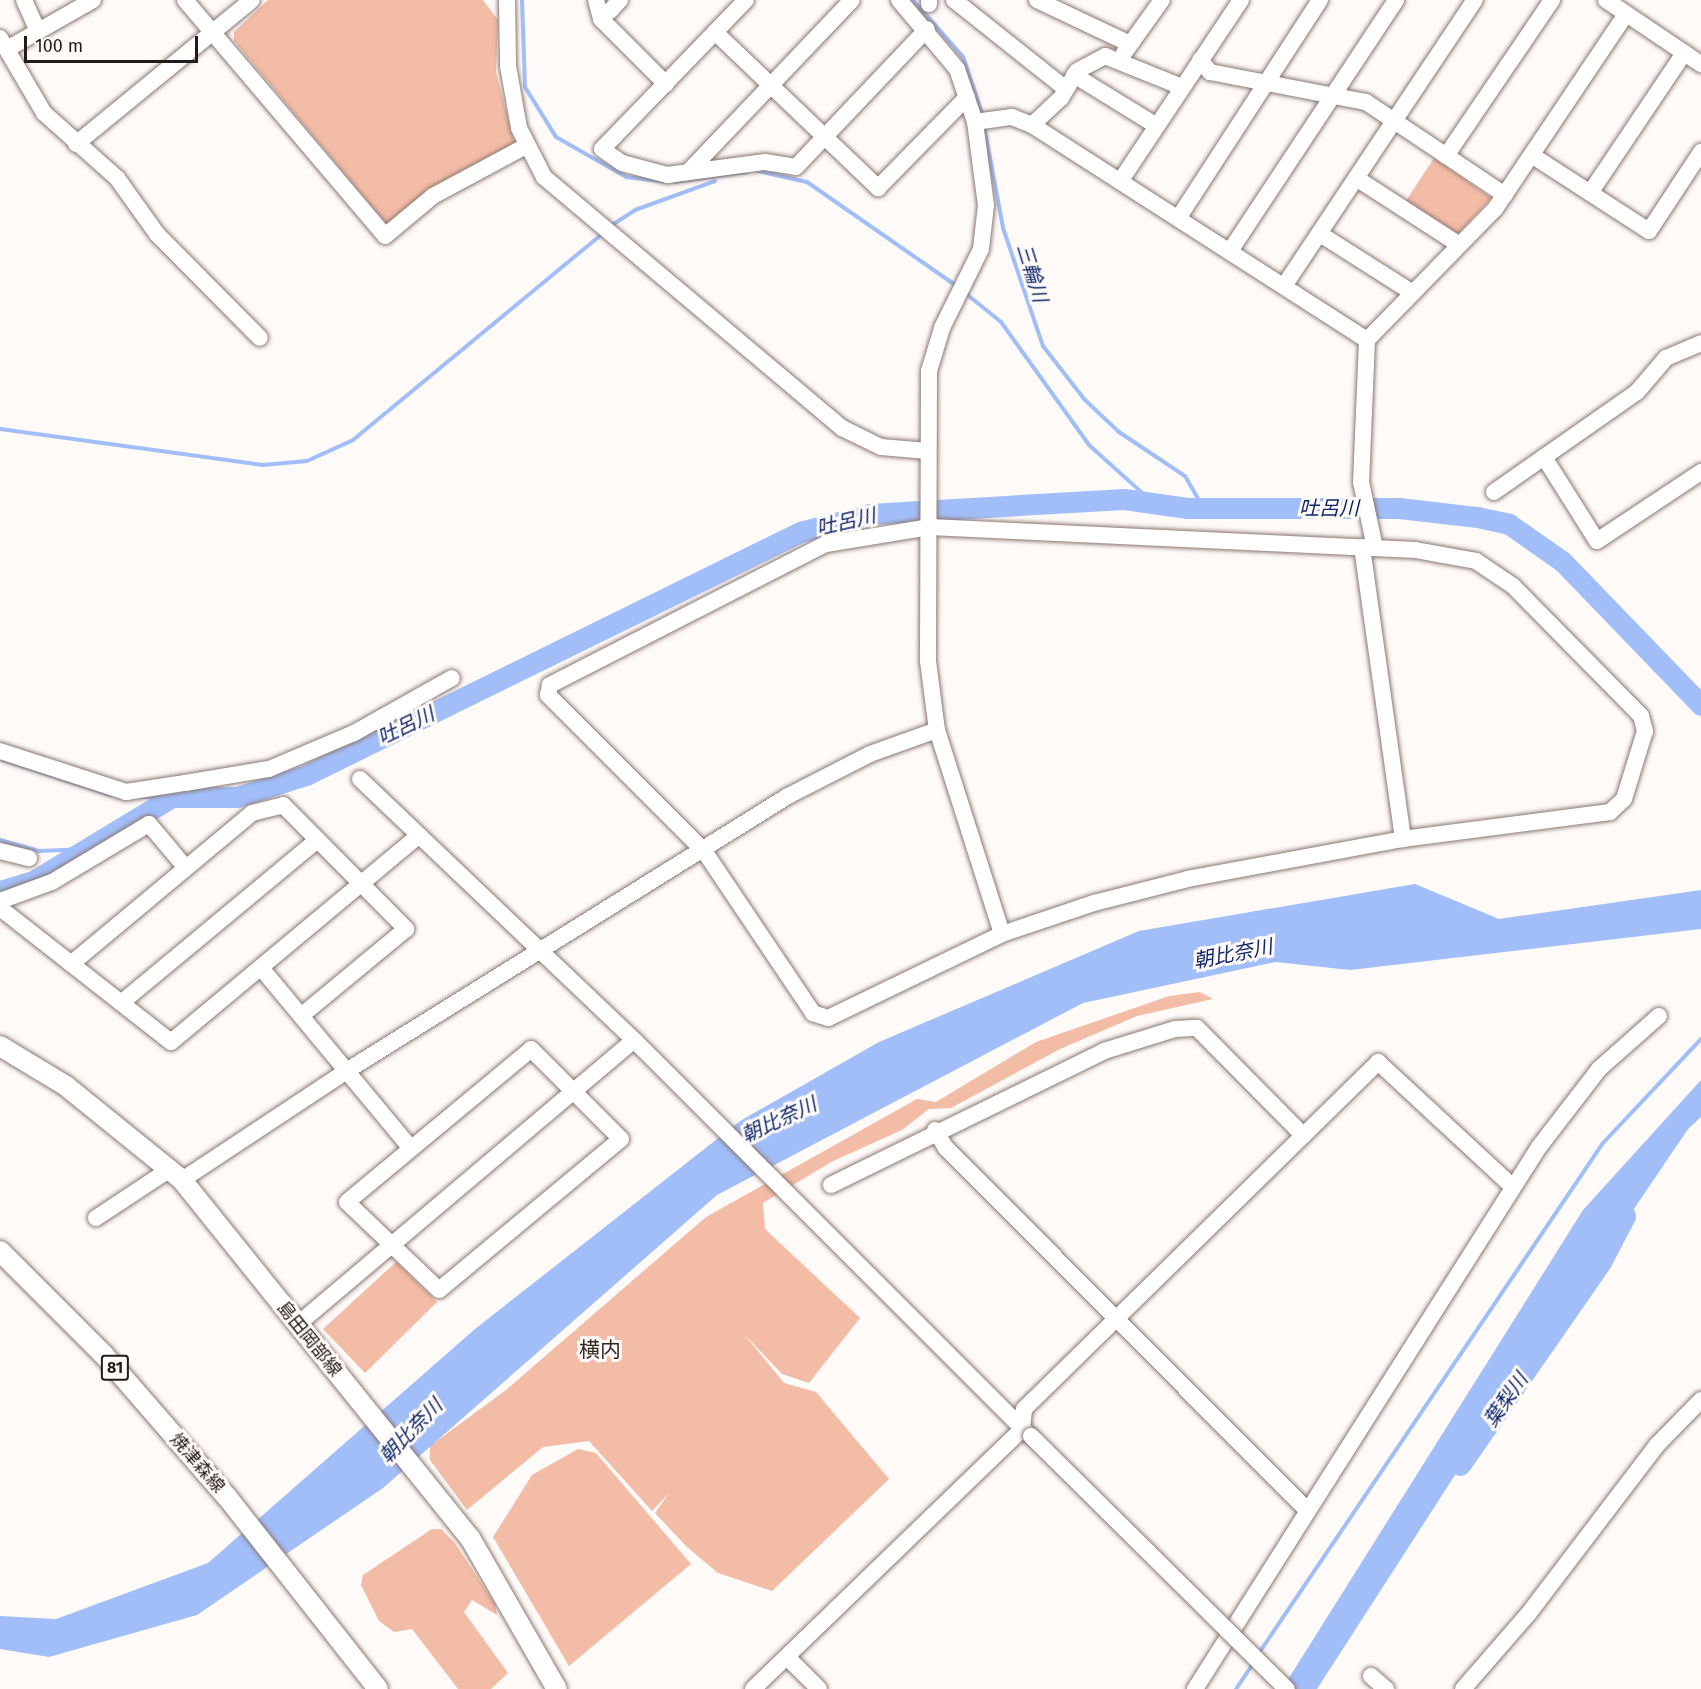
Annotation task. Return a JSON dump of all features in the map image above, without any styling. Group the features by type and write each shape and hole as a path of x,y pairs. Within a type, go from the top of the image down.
{"main road":[{"name":"島田岡部線","path":"1,1048 66,1086 176,1175 417,1470 506,1592 557,1689"},
{"name":"焼津森線","path":"0,1251 103,1354 227,1497 294,1576 378,1689"}],"street":[{"path":"24,0 38,32"},
{"path":"93,0 38,32 3,44 44,113 76,144 117,178 157,234 260,338"},
{"path":"185,0 385,236 433,196 526,146"},
{"path":"76,144 252,0"},
{"path":"596,0 602,19 666,84"},
{"path":"691,169 852,0"},
{"path":"899,0 927,29 957,69 967,97 982,121 986,220 967,281 957,300 929,371 928,661 937,730 1002,934"},
{"path":"954,0 1070,82 1157,126"},
{"path":"1037,0 1130,44"},
{"path":"1118,61 1162,0"},
{"path":"1121,180 1241,0"},
{"path":"1179,218 1320,0"},
{"path":"1230,250 1396,0"},
{"path":"1284,286 1475,0"},
{"path":"1446,156 1552,0"},
{"path":"1606,0 1701,64"},
{"path":"739,2 715,32 602,149 649,171 667,175 691,169 765,162 796,167 927,29"},
{"path":"505,3 508,66 526,146 544,177 611,238 848,432 895,451 928,451"},
{"path":"1403,838 1362,483 1367,340 1505,195 1626,14"},
{"path":"715,32 878,188 967,97"},
{"path":"1590,193 1684,53"},
{"path":"1032,125 1070,82 1105,56 1182,87"},
{"path":"1200,60 1210,72 1366,102 1505,195"},
{"path":"982,121 1012,117 1032,125 1367,340"},
{"path":"1533,156 1649,231 1701,152"},
{"path":"1356,178 1458,244"},
{"path":"1320,234 1413,293"},
{"path":"1494,492 1637,392 1666,358 1701,343"},
{"path":"1544,457 1597,541 1701,472"},
{"path":"930,527 1368,548 1476,561 1513,586 1645,723 1624,799 1610,812 1403,838 1188,879 1002,934 828,1018 813,1013 701,848 548,695 550,685 826,544 930,527"},
{"path":"0,751 126,792 196,782 269,769 354,733 452,678"},
{"path":"96,1218 176,1175 541,954 701,848 828,774 937,730"},
{"path":"360,779 417,837 634,1040 1287,1689"},
{"path":"71,964 252,813 283,806 406,929 302,1015"},
{"path":"0,901 52,882 149,824 186,868"},
{"path":"0,908 171,1042 262,969 417,837"},
{"path":"122,1003 317,840"},
{"path":"0,850 29,858"},
{"path":"262,969 410,1146"},
{"path":"1196,1689 1513,1187 1573,1099 1659,1016"},
{"path":"831,1185 935,1130 1104,1051 1197,1028 1303,1136"},
{"path":"297,1325 634,1040"},
{"path":"531,1049 573,1090 621,1139 440,1290 347,1202 410,1146 531,1049"},
{"path":"1027,1432 1024,1409 1378,1062 1513,1187"},
{"path":"935,1130 946,1148 1307,1510"},
{"path":"1463,1689 1529,1613 1657,1445 1700,1402"},
{"path":"753,1689 789,1659 1027,1432"},
{"path":"789,1659 819,1689"},
{"path":"1371,1677 1386,1689"}],"shaded area":[{"path":"268,0 483,0 498,20 496,72 516,150 389,227 234,41 234,32"},
{"path":"1434,158 1491,198 1457,235 1404,204"},
{"path":"1200,992 1213,999 1137,1016 1060,1049 951,1108 929,1109 902,1130 833,1161 763,1203 765,1229 860,1318 809,1383 782,1374 744,1334 784,1383 816,1392 889,1479 772,1591 718,1573 687,1547 655,1513 669,1493 652,1511 589,1441 543,1447 467,1510 430,1460 430,1446 506,1390 706,1217 917,1099 936,1102 1036,1042 1169,996"},
{"path":"396,1262 437,1302 365,1373 323,1329"},
{"path":"578,1449 596,1453 691,1564 569,1666 493,1537 532,1475"},
{"path":"432,1529 441,1529 454,1542 495,1604 497,1615 472,1600 464,1612 508,1673 491,1689 458,1689 412,1629 394,1632 379,1621 361,1585 363,1575"}],"water":[{"name":"朝比奈川","path":"1415,884 1499,919 1701,890 1701,929 1350,970 1276,962 1083,1003 717,1195 383,1488 197,1615 49,1657 0,1649 0,1616 56,1619 208,1563 475,1329 740,1121 879,1042 1139,931"},
{"path":"1701,1080 1701,1117 1688,1129 1477,1441 1317,1689 1282,1689 1583,1210"}],"waterway":[{"path":"522,0 525,87 556,137 626,177 664,182"},
{"name":"三輪川","path":"913,0 963,57 983,116"},
{"name":"三輪川","path":"984,126 1003,228 1043,346 1085,400 1119,432 1185,476 1203,507"},
{"path":"758,171 807,182 958,287"},
{"path":"675,182 747,172"},
{"path":"609,227 635,210 715,181"},
{"path":"0,429 263,465 307,461 353,440 604,232"},
{"path":"964,292 1001,322 1089,445 1150,500"},
{"name":"吐呂川","path":"0,891 35,880 172,797 237,797 306,775 800,532 870,514 1124,499 1187,508 1399,508 1477,517 1509,524 1563,562 1701,705"},
{"path":"3,760 110,795"},
{"path":"138,797 172,797"},
{"path":"0,840 39,851 87,849"},
{"path":"1259,1653 1603,1143 1701,1039"},
{"name":"葉梨川","path":"1460,1465 1601,1262 1625,1216"},
{"path":"1236,1689 1254,1662"}],"district":[{"name":"横内","path":"600,1350"}]}
